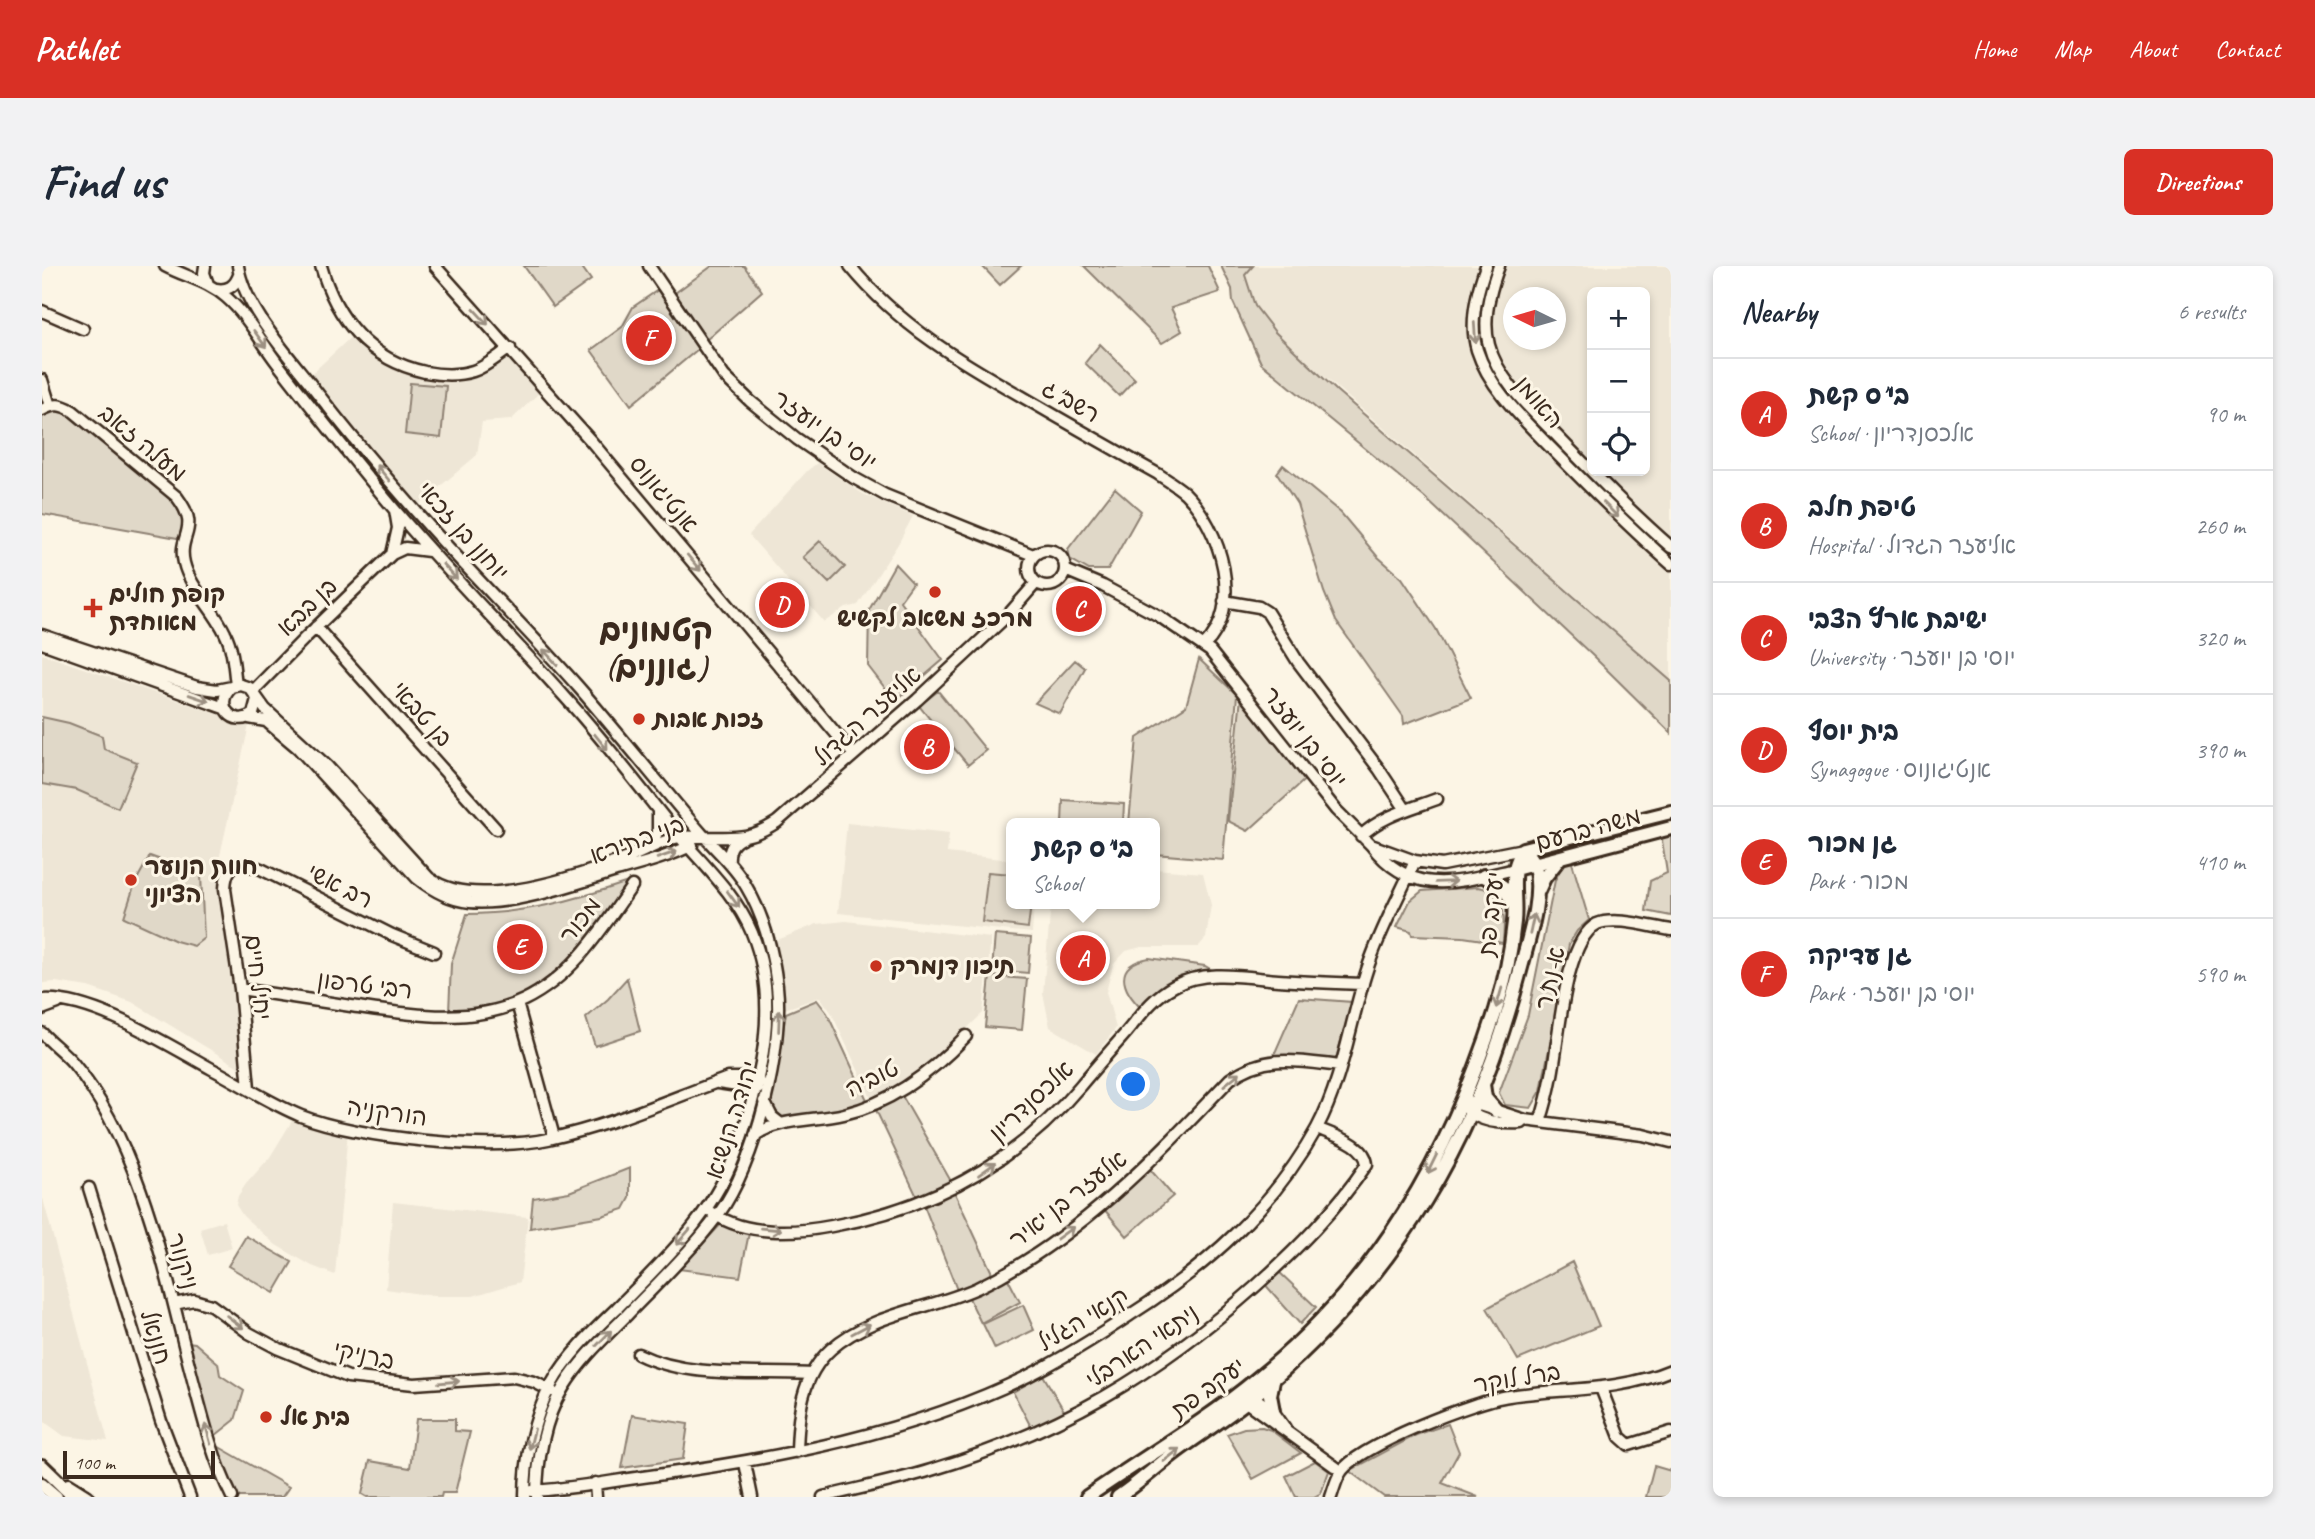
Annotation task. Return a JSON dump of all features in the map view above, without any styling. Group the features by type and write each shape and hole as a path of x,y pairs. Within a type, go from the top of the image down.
{"main road":[{"name":"משה ברעם","path":"1523,849 1671,812"},
{"name":"משה ברעם","path":"1515,869 1671,828"},
{"name":"יעקב פת","path":"1087,1497 1247,1396 1273,1380 1336,1318 1392,1252 1433,1189 1473,1107 1513,997 1531,931 1536,895 1535,864 1523,849 1515,869 1515,907 1510,957 1484,1045 1461,1102 1419,1191 1401,1221 1345,1294 1247,1396 1118,1497"},
{"path":"1536,895 1544,878 1559,859"},
{"path":"1484,876 1504,888 1515,907"},
{"path":"1483,1083 1485,1098 1496,1111"},
{"path":"1273,1380 1270,1398 1273,1411"},
{"path":"46,1470 74,1497"},
{"path":"46,1470 87,1497"},
{"path":"42,1485 56,1497"}],"street":[{"name":"יוחנן בן זכאי","path":"165,266 211,286 234,304 339,443 395,510 569,701 658,810"},
{"path":"321,266 334,302 350,328 372,349 400,364 435,374 461,374 480,368 510,348"},
{"name":"אנטיגונוס","path":"435,266 613,466 854,755"},
{"name":"יוסי בן יועזר","path":"649,266 724,376 797,439 868,487 1033,555"},
{"name":"רשב\"ג","path":"850,266 891,311 930,342 966,366 1158,474 1186,494 1207,524 1221,557 1225,587 1221,622 1214,636 1204,646"},
{"name":"האומן","path":"1486,266 1474,330 1483,365 1499,389 1532,428 1616,515 1671,564"},
{"name":"האומן","path":"1499,266 1486,330 1494,359 1503,374 1541,420 1624,506 1671,547"},
{"path":"187,274 200,271 204,267"},
{"path":"204,267 204,277 211,286 229,288 234,285 238,270"},
{"name":"יוחנן בן זכאי","path":"238,270 263,319 324,401 427,525 581,690 704,837"},
{"path":"42,312 83,330"},
{"name":"מעלה זאב","path":"42,380 46,408 61,404 73,411 177,497 183,506 190,523 183,562 225,632 234,687"},
{"path":"392,554 398,528 395,510"},
{"path":"392,554 405,548 431,552"},
{"path":"1051,550 1061,556 1065,570 1054,585 1042,586 1031,579 1028,566 1038,551 1051,550"},
{"name":"בן בבא","path":"255,695 316,627 392,554"},
{"name":"יוסי בן יועזר","path":"1065,570 1141,606 1204,646 1336,810 1382,859 1422,880 1447,883 1515,869"},
{"name":"אליעזר הגדול","path":"704,837 755,835 778,822 1008,615 1036,583"},
{"path":"1224,601 1259,607 1266,612 1298,662 1379,769 1406,810"},
{"name":"בן טבאי","path":"316,627 496,829"},
{"path":"42,635 197,687 217,690 246,686 255,695 256,709 249,718 233,718 224,708 42,643"},
{"path":"224,708 224,697 234,687"},
{"name":"בני בתירא","path":"255,695 328,767 422,872 446,888 466,893 512,891 591,870 680,837 704,837"},
{"name":"בני בתירא","path":"249,718 266,721 284,735 417,878 430,888 454,899 487,902 530,895 630,867 690,846 704,837"},
{"path":"1361,836 1370,827 1406,810 1437,800"},
{"path":"648,850 659,829 658,810"},
{"name":"יהודה הנשיא","path":"525,1494 530,1445 548,1389 581,1345 660,1264 708,1209 726,1178 739,1144 765,1048 767,1005 760,955 750,928 737,904 658,810"},
{"name":"יהודה הנשיא","path":"537,1494 543,1441 561,1390 590,1353 669,1272 717,1216 737,1182 755,1135 764,1101 779,1027 775,967 759,912 745,883 704,837"},
{"path":"729,863 732,845 745,837"},
{"name":"יוסי בן יועזר","path":"1371,845 1415,862 1432,865 1453,865 1523,849"},
{"name":"קנאי הגליל","path":"525,1494 745,1463 871,1434 986,1394 1029,1375 1109,1329 1190,1274 1233,1237 1275,1191 1317,1128 1340,1066 1377,943 1415,862"},
{"name":"רב אשי","path":"228,871 241,863 253,866 392,935 435,952"},
{"name":"יחיל חיים","path":"228,871 225,889 240,989 249,1088"},
{"name":"מכור","path":"485,1013 517,1003 541,990 577,959 632,886"},
{"name":"א-נת'ר","path":"1540,1122 1552,1077 1572,961 1588,930 1608,921 1671,930"},
{"name":"אלכסנדריון","path":"708,1209 736,1224 786,1231 822,1228 892,1213 979,1175 1022,1143 1077,1090 1161,994 1190,979 1223,976 1363,984"},
{"name":"רבי טרפון","path":"240,989 397,1012 445,1016 485,1013"},
{"name":"הורקניה","path":"42,1000 69,1002 117,1019 303,1117 372,1133 506,1144 554,1138 717,1083 767,1088"},
{"path":"42,1009 49,1005 69,1002"},
{"path":"517,1003 554,1138"},
{"name":"ניקנור","path":"42,1033 72,1060 128,1155 173,1304 210,1444 232,1497"},
{"name":"טוביה","path":"755,1135 781,1124 845,1114 872,1105 913,1082 966,1037"},
{"name":"ניקנור","path":"42,1043 62,1052"},
{"name":"אלעזר בן יאיר","path":"797,1452 800,1411 811,1374 829,1351 863,1327 975,1288 1036,1254 1113,1196 1159,1153 1230,1079 1251,1066 1277,1060 1340,1066"},
{"path":"764,1101 772,1117 781,1124"},
{"path":"1461,1102 1540,1122 1643,1135 1671,1142"},
{"path":"1473,1107 1488,1120 1504,1123 1540,1122"},
{"name":"ניתאי הארבלי","path":"823,1497 931,1471 1032,1433 1071,1416 1124,1387 1196,1337 1306,1238 1367,1164 1366,1156 1359,1147 1317,1128"},
{"name":"חננאל","path":"89,1188 156,1408 190,1497"},
{"name":"ברניקי","path":"173,1304 194,1300 211,1305 250,1333 277,1348 348,1377 414,1384 514,1377 548,1389 561,1390"},
{"path":"638,1354 656,1363 678,1368 811,1374"},
{"name":"ברל לוקר","path":"1341,1471 1383,1443 1485,1400 1538,1392 1601,1388 1651,1378 1671,1370"},
{"path":"1601,1388 1620,1437 1629,1445 1671,1432"},
{"path":"1247,1396 1273,1411 1285,1428"},
{"path":"1247,1396 1268,1420 1285,1428 1341,1471 1331,1497"},
{"path":"745,1463 752,1497"},
{"path":"595,1483 596,1497"}],"shaded area":[{"path":"524,266 581,266 591,280 553,307"},
{"path":"712,266 744,266 762,291 706,340 675,293"},
{"path":"982,266 1021,266 1000,285"},
{"path":"1084,266 1208,266 1220,292 1171,308 1182,331 1162,343"},
{"path":"1221,266 1253,266 1245,275 1255,306 1275,332 1337,391 1671,681 1671,733 1424,497 1261,363 1233,302 1232,289"},
{"path":"1249,266 1671,266 1671,680 1324,376 1319,379 1272,333 1245,296 1244,271"},
{"path":"658,290 698,349 631,405 591,350 622,327 633,307"},
{"path":"352,336 397,364 462,377 510,351 541,391 511,420 482,422 477,455 417,506 309,376"},
{"path":"1100,344 1135,379 1119,396 1085,363"},
{"path":"410,383 446,386 441,438 405,434"},
{"path":"50,408 67,410 176,500 183,510 183,539 42,514 42,413"},
{"path":"817,463 863,494 913,516 858,605 846,608 824,622 749,535"},
{"path":"1283,465 1341,513 1377,556 1402,578 1436,629 1471,698 1404,724 1403,716 1336,621 1324,592 1297,504 1277,473"},
{"path":"1115,488 1141,511 1108,570 1089,570 1070,559 1068,549"},
{"path":"820,541 845,567 829,583 803,557"},
{"path":"895,564 913,583 900,601 943,660 895,701 868,666 869,610"},
{"name":"חוות הנוער הציוני","path":"42,654 249,725 219,860 220,900 242,1069 132,1002 88,987 56,982 42,983"},
{"path":"1199,659 1237,695 1223,860 1160,854 1160,818 1129,818 1137,738 1186,706"},
{"path":"1075,660 1085,668 1060,714 1035,703"},
{"path":"938,691 986,750 968,765 919,706"},
{"path":"1241,697 1309,776 1248,831 1228,821"},
{"path":"42,717 69,723 102,736 104,749 137,762 118,808 77,790 42,784"},
{"path":"1063,800 1124,804 1123,818 1062,818"},
{"path":"847,823 949,834 947,853 1006,859 1006,909 1034,909 1032,933 838,913"},
{"path":"1671,832 1671,916 1646,911 1650,881 1667,873 1661,834"},
{"path":"150,856 201,875 204,938 194,946 176,941 124,917 135,883"},
{"path":"1571,859 1589,920 1577,931 1569,944 1541,1091 1531,1108 1505,1105 1499,1093 1528,1015 1555,880 1561,868"},
{"path":"1160,869 1203,873 1211,905 1206,938 1198,947 1141,947 1126,951 1113,965 1106,992 1116,1028 1096,1054 1050,1027 1043,993 1051,909 1160,909"},
{"path":"988,872 1006,874 1006,909 1030,909 1028,928 982,922"},
{"path":"628,882 590,940 557,974 539,988 497,1007 449,1012 451,964 467,914 508,912 549,905"},
{"path":"1478,887 1494,894 1499,900 1504,916 1503,943 1463,937 1412,935 1411,931 1397,927 1410,901 1422,891"},
{"path":"846,921 991,938 983,1013 911,1082 873,1102 831,1012 820,997 785,1009 775,941 817,924"},
{"path":"995,935 1031,938 1028,973 992,970"},
{"path":"1149,958 1205,966 1212,970 1181,977 1162,987 1142,1009 1129,994 1124,979 1130,966"},
{"path":"990,976 1027,979 1022,1030 985,1027"},
{"path":"627,978 640,1031 595,1046 586,1018"},
{"path":"1299,998 1352,1002 1335,1062 1273,1057"},
{"path":"817,1000 827,1013 868,1102 834,1112 782,1117 773,1108 771,1100 786,1013"},
{"path":"901,1094 952,1183 918,1199 875,1108"},
{"path":"295,1116 348,1131 335,1275 312,1266 276,1245 243,1216 236,1205 238,1196 270,1157"},
{"path":"630,1168 630,1198 624,1209 602,1216 530,1228 533,1198 569,1192"},
{"path":"1149,1168 1173,1196 1127,1236 1103,1208"},
{"path":"953,1189 993,1275 957,1290 923,1203"},
{"path":"42,1199 108,1441 64,1436 42,1420"},
{"path":"393,1202 528,1217 520,1282 473,1296 434,1296 386,1289"},
{"path":"224,1221 232,1248 208,1255 200,1228"},
{"path":"723,1222 749,1233 740,1277 679,1269"},
{"path":"246,1236 292,1262 274,1293 228,1266"},
{"path":"1572,1262 1599,1326 1518,1360 1487,1308"},
{"path":"1277,1270 1316,1307 1300,1324 1262,1281"},
{"path":"1007,1277 1020,1302 981,1323 968,1296"},
{"path":"1023,1305 1034,1330 995,1349 983,1324"},
{"path":"188,1342 195,1343 218,1363 220,1375 244,1391 235,1420 211,1439"},
{"path":"1043,1375 1066,1414 1032,1429 1013,1392"},
{"path":"632,1415 688,1424 683,1459 622,1468"},
{"path":"416,1419 455,1419 455,1431 470,1432 455,1493 442,1493 441,1497 367,1497 362,1494 370,1461 410,1468"},
{"path":"1448,1424 1459,1452 1442,1483 1478,1497 1384,1497 1349,1471 1416,1435"},
{"path":"1262,1427 1271,1430 1301,1453 1253,1479 1227,1434 1244,1428"},
{"path":"214,1444 289,1487 282,1497 237,1497 222,1468"},
{"path":"1315,1461 1329,1471 1321,1493 1314,1497 1296,1497 1286,1476"},
{"path":"1654,1466 1671,1471 1671,1497 1646,1497"}],"place":[{"name":"גן עדיקה","path":"649,338"},
{"name":"מרכז משאב לקשיש","path":"935,592"},
{"name":"בית יוסף","path":"782,605"},
{"name":"קופת חולים מאוחדת","path":"93,608"},
{"name":"ישיבת ארץ הצבי","path":"1079,609"},
{"name":"זכות אבות","path":"639,719"},
{"name":"טיפת חלב","path":"927,747"},
{"name":"חוות הנוער הציוני","path":"131,880"},
{"name":"גן מכור","path":"520,947"},
{"name":"בי\"ס קשת","path":"1083,958"},
{"name":"תיכון דנמרק","path":"876,966"},
{"name":"בית אל","path":"266,1417"}],"district":[{"name":"קטמונים (גוננים)","path":"656,648"}]}
